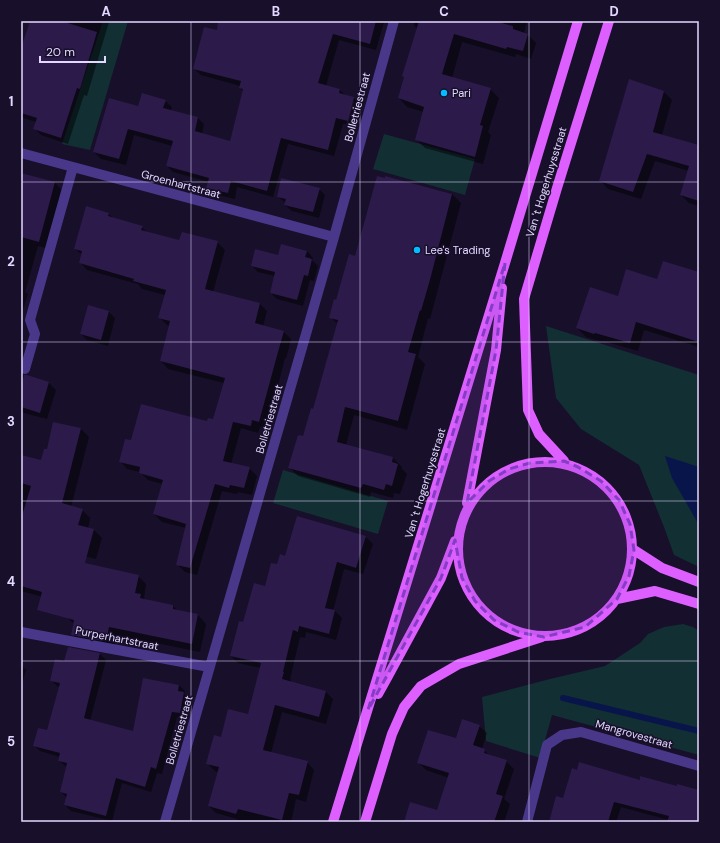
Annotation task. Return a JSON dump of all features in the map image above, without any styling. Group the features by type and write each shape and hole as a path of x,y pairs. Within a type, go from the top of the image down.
{"main road":[{"name":"Van 't Hogerhuysstraat","path":"333,822 578,21"},
{"name":"Van 't Hogerhuysstraat","path":"564,461 538,434 528,410 524,299 556,188 609,21"},
{"name":"Van 't Hogerhuysstraat","path":"368,710 388,676 440,578 460,526 467,503 496,350 505,263"},
{"path":"365,822 392,734 404,707 421,686 459,664 544,636 565,634 585,627 603,615 617,599 629,576 634,550 630,524 619,500 601,481 578,467 564,461 530,463 509,469 489,481 467,503"},
{"path":"460,526 457,552 462,578 475,601 494,620 518,632 544,636"},
{"path":"634,550 662,568 699,582"},
{"path":"617,599 655,591 699,604"}],"street":[{"name":"Bolletriestraat","path":"165,822 334,237 394,21"},
{"name":"Groenhartstraat","path":"21,153 334,237"},
{"path":"25,369 35,334 30,320 73,167"},
{"name":"Purperhartstraat","path":"21,632 210,667"},
{"name":"Mangrovestraat","path":"527,822 547,745 562,735 581,732 699,766"}],"highlighted area":[{"path":"505,263 496,350 467,503 489,481 509,469 530,463 564,461 578,467 601,481 619,500 630,524 634,550 629,576 617,599 585,627 544,637 518,632 494,620 475,601 462,578 455,540 441,578 368,710"}],"green space":[{"path":"103,21 128,21 90,150 62,144"},
{"path":"384,134 475,159 465,195 373,169"},
{"path":"546,326 699,375 699,567 674,555 639,465 581,429 556,398"},
{"path":"283,470 388,501 378,534 273,503"},
{"path":"683,624 693,627 699,631 699,755 552,715 540,758 486,741 482,697 605,666 640,643 648,634 664,627"}],"shaded area":[{"path":"665,456 699,467 699,525 672,478"}],"building":[{"path":"30,21 61,21 97,32 80,89 77,88 61,138 33,129 37,118 21,113 21,48"},
{"path":"218,21 376,21 370,44 333,34 318,83 340,89 339,93 354,97 348,121 336,118 328,150 281,138 267,191 231,181 228,193 206,188 209,178 166,166 173,141 128,129 119,159 93,152 109,98 138,106 142,93 166,100 163,108 198,117 195,131 230,141 243,89 239,88 241,81 193,69 204,27 217,30"},
{"path":"419,21 494,21 513,26 513,29 528,34 523,51 507,47 506,49 454,34 442,74 491,88 480,125 483,126 475,157 415,140 424,107 398,98 404,77 402,76"},
{"path":"629,79 664,91 653,132 699,145 699,201 680,195 689,166 647,154 633,192 599,181"},
{"path":"21,173 55,182 39,242 21,237"},
{"path":"377,176 385,178 385,176 452,194 431,276 408,352 416,354 398,421 345,407 337,442 393,457 392,462 398,464 392,486 386,484 384,490 363,484 361,488 288,468 298,435 303,436 311,408 313,409 338,320 329,318 334,299 336,300 349,254 355,256"},
{"path":"281,178 320,188 313,212 284,205 286,199 277,197"},
{"path":"86,206 109,213 108,216 143,226 141,230 179,240 182,232 218,241 205,289 260,303 255,323 284,331 259,422 252,420 251,426 233,422 223,461 250,467 244,488 230,485 229,488 215,484 190,568 176,565 186,524 153,514 163,480 139,473 140,467 119,462 125,439 131,440 141,404 207,421 208,418 213,419 225,378 160,361 170,321 158,318 166,290 79,263 82,251 74,249"},
{"path":"281,244 307,251 305,257 312,259 308,276 304,275 297,300 270,293 275,272 251,266 255,249 278,255"},
{"path":"663,261 699,272 699,342 636,322 630,343 576,328 590,287 618,296 626,269 657,279"},
{"path":"88,305 109,311 101,340 80,334"},
{"path":"24,375 49,382 40,413 21,407 21,386"},
{"path":"53,422 81,428 62,503 83,509 78,525 94,529 85,563 139,575 135,593 141,594 140,598 173,605 173,609 198,614 192,644 109,627 107,637 104,636 103,641 71,635 74,620 37,610 42,592 21,586 21,519 31,486 21,483 21,455 41,460 44,449 47,449"},
{"path":"297,516 366,536 356,568 337,562 325,608 335,610 329,634 299,626 298,632 293,630 282,679 326,691 319,717 275,705 263,750 308,761 299,795 289,793 282,820 238,809 236,814 208,806 219,767 206,764 214,735 221,737 228,709 248,714 261,663 230,656 239,621 243,622 254,583 265,586 271,563 277,564 280,554 285,556"},
{"path":"68,647 100,653 84,718 133,731 143,678 179,685 178,691 184,692 180,713 172,712 156,769 151,767 145,787 116,778 106,816 64,805 67,794 60,792 67,763 58,761 60,753 33,746 38,728 47,730 60,683 50,681 55,659 64,661"},
{"path":"462,719 480,725 473,745 485,749 484,753 507,760 496,794 503,796 494,822 404,822 410,802 437,810 449,773 417,763 428,730 456,738"},
{"path":"579,762 640,780 640,776 699,790 699,822 667,822 669,816 614,802 608,822 549,822 556,796 563,798 572,768 577,770"}],"waterway":[{"path":"563,698 699,731"}],"place":[{"name":"Pari","path":"444,93"},
{"name":"Lee's Trading","path":"417,250"}]}
